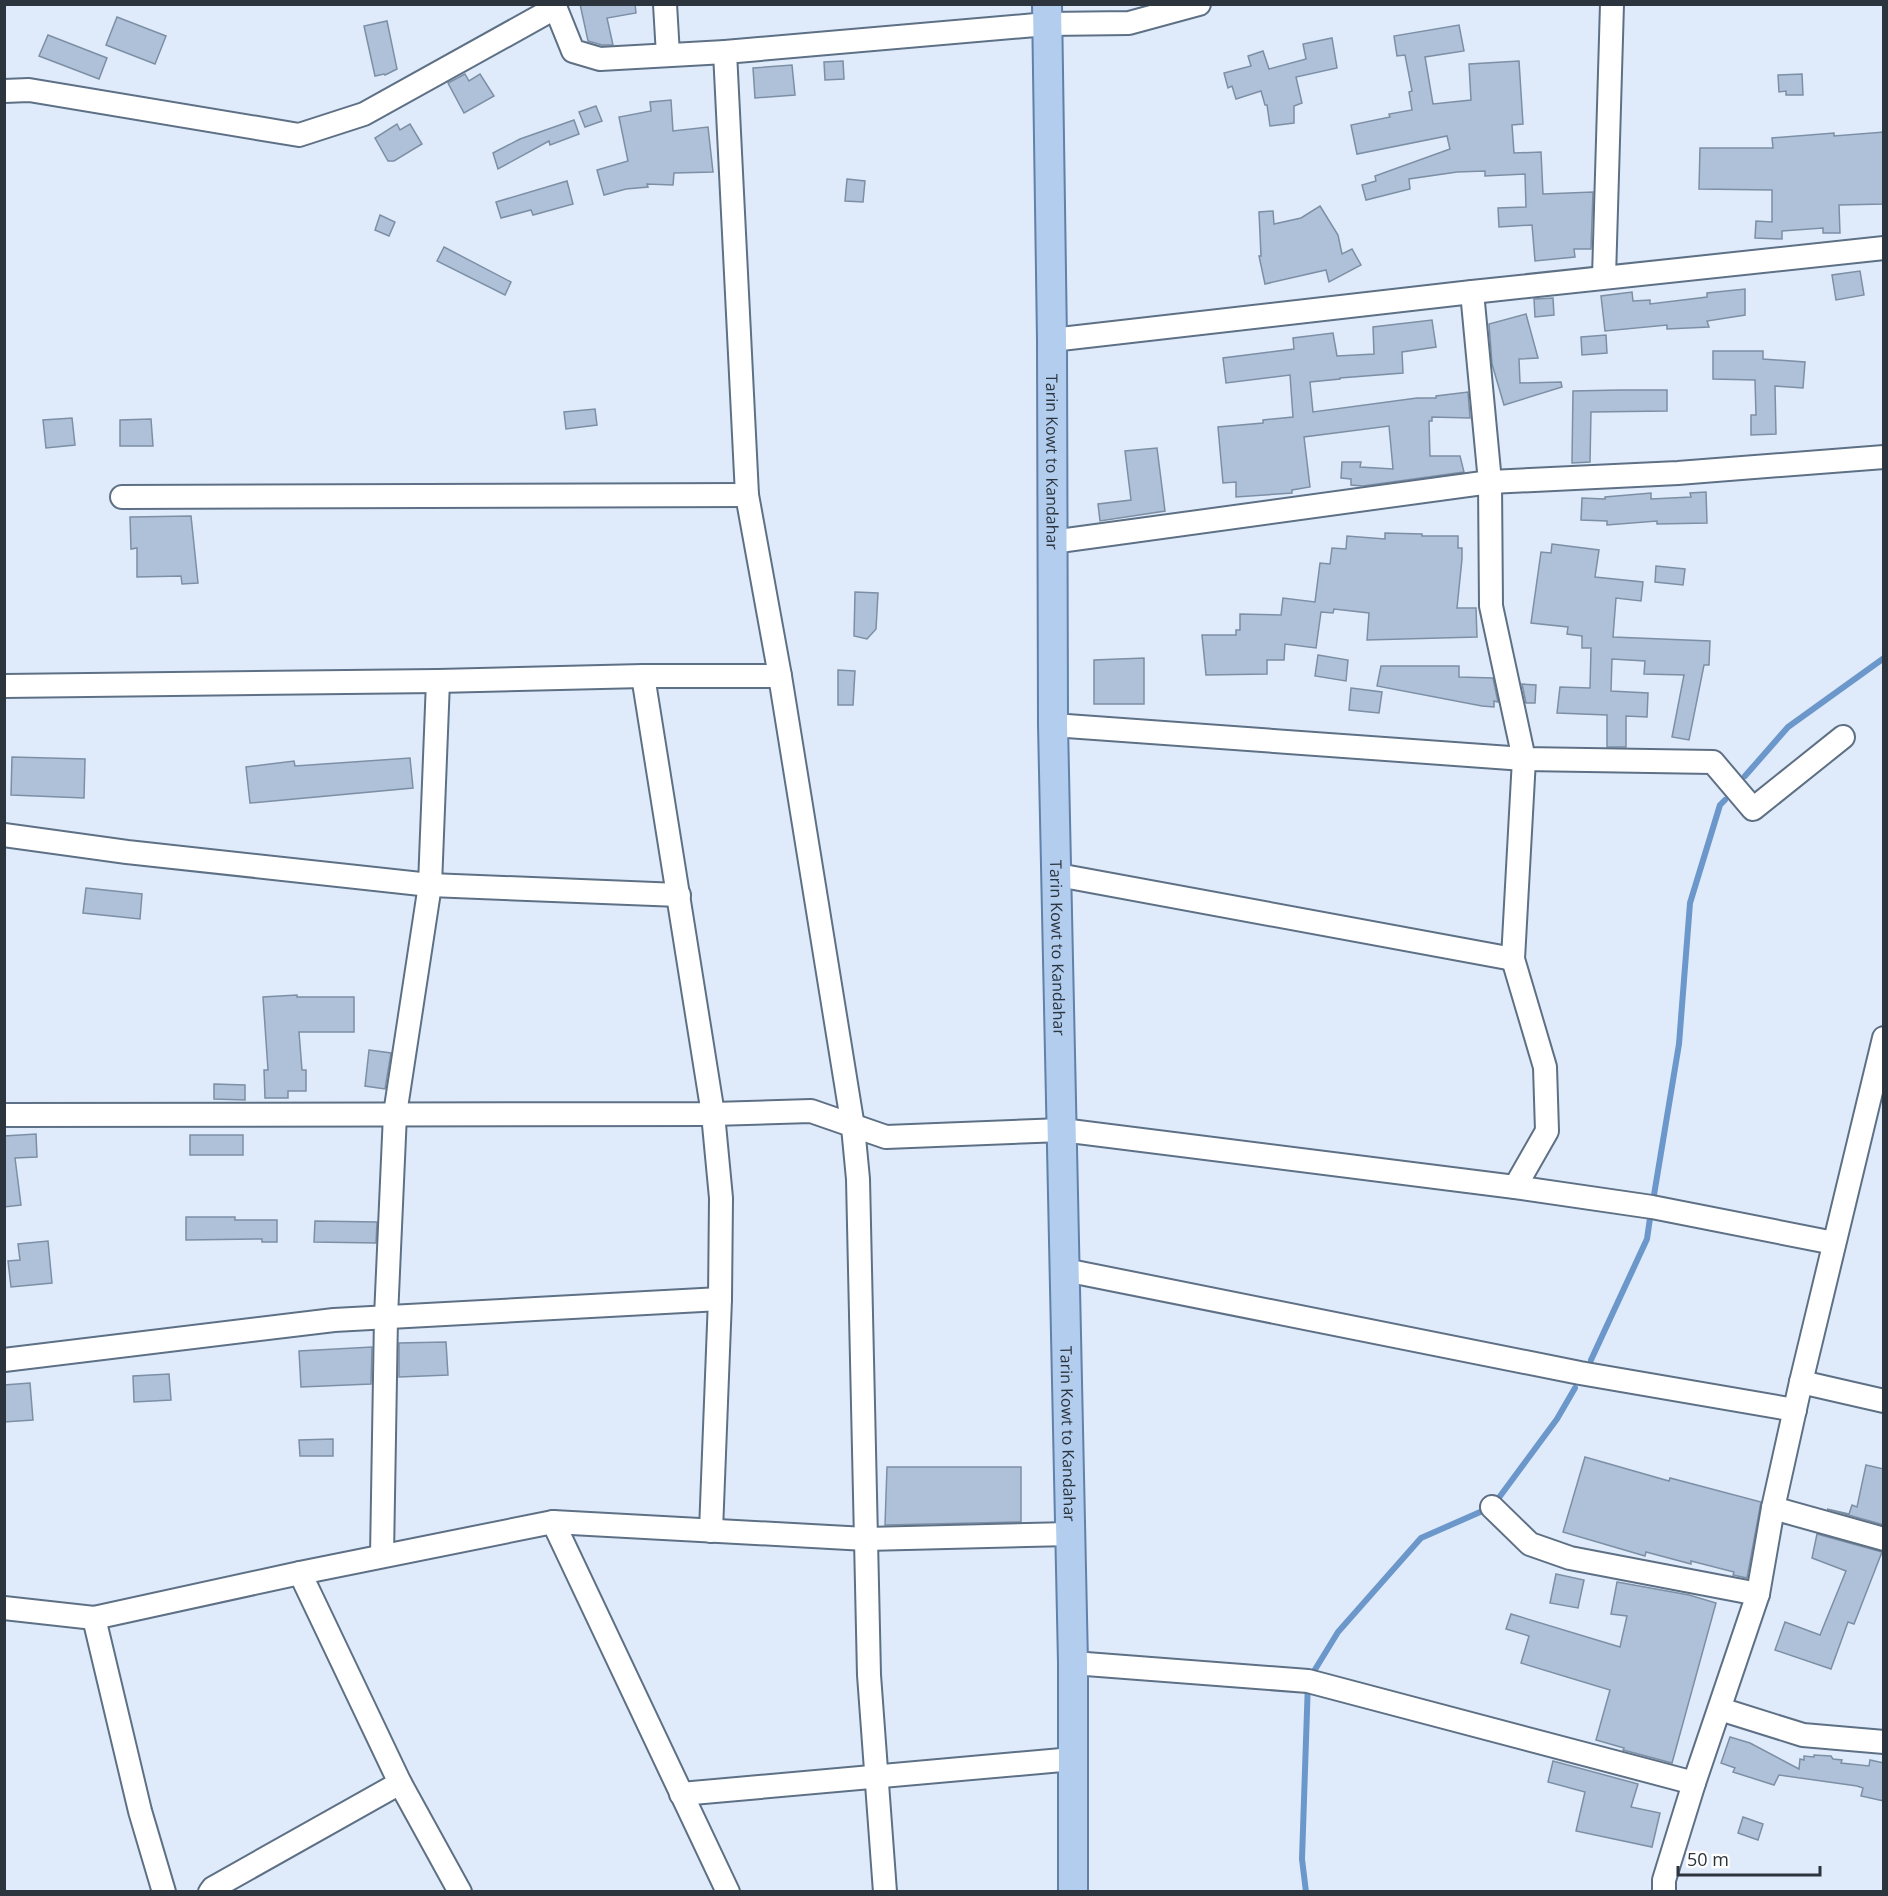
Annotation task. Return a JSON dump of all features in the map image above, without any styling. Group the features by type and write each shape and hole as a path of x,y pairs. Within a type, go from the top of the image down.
{"main road":[{"name":"Tarin Kowt to Kandahar","path":"1047,14 1052,340 1053,725 1058,875 1073,1663 1073,1891"}],"street":[{"path":"665,4 668,55"},
{"path":"4,91 29,90 299,135 364,114 554,6 573,51 600,59 724,52 1047,14 1129,23 1199,4"},
{"path":"1604,277 1612,4"},
{"path":"724,52 747,495 780,676 853,1127 858,1179 869,1675 885,1892"},
{"path":"1052,340 1604,277 1884,248"},
{"path":"1472,292 1490,482 1491,606 1524,759 1513,960 1545,1066 1547,1131 1515,1187"},
{"path":"1052,542 1490,482 1678,472 1884,457"},
{"path":"122,497 747,495"},
{"path":"643,676 713,1114 721,1198 720,1299 711,1531"},
{"path":"4,686 780,676"},
{"path":"382,1556 386,1317 395,1114 430,885 438,681"},
{"path":"1053,725 1524,759 1713,762 1753,809 1843,737"},
{"path":"4,835 127,852 430,885 679,895"},
{"path":"1058,875 1513,960"},
{"path":"1664,1892 1664,1880 1694,1783 1758,1594 1773,1508 1801,1382 1884,1038"},
{"path":"4,1114 713,1114 811,1111 886,1137 1062,1130 1515,1187 1652,1207 1834,1243"},
{"path":"1065,1270 1580,1373 1795,1410"},
{"path":"4,1360 334,1320 720,1299"},
{"path":"1801,1382 1884,1401"},
{"path":"1492,1507 1530,1544 1570,1558 1758,1594"},
{"path":"1773,1508 1884,1539"},
{"path":"4,1608 94,1618 300,1573 553,1522 866,1539 1070,1534"},
{"path":"553,1522 728,1892"},
{"path":"300,1573 400,1783 460,1892"},
{"path":"94,1618 140,1811 164,1892"},
{"path":"1073,1663 1308,1681 1694,1783"},
{"path":"1720,1709 1803,1735 1884,1742"},
{"path":"681,1794 1073,1759"},
{"path":"210,1892 213,1888 400,1783"},
{"path":"1073,1891 1086,1892"}],"building":[{"path":"580,4 635,4 636,13 607,18 613,45 602,45 588,41"},
{"path":"117,17 166,36 155,64 106,45"},
{"path":"387,21 397,69 385,75 375,76 364,26"},
{"path":"1459,25 1464,51 1425,57 1433,104 1471,100 1469,64 1519,61 1523,124 1512,125 1514,153 1541,152 1543,194 1593,192 1591,249 1574,249 1575,257 1535,261 1532,225 1499,227 1498,208 1526,207 1525,174 1485,176 1485,171 1457,172 1409,179 1410,189 1366,200 1362,185 1376,181 1375,176 1450,149 1447,136 1357,154 1351,125 1412,110 1409,92 1412,91 1405,55 1397,56 1394,36"},
{"path":"48,35 107,58 99,79 39,56"},
{"path":"1332,38 1337,68 1296,77 1302,103 1294,106 1294,123 1270,126 1267,105 1265,105 1261,91 1236,99 1232,86 1228,88 1224,73 1251,66 1248,56 1263,51 1269,69 1306,59 1303,44"},
{"path":"843,61 844,79 825,80 824,62"},
{"path":"792,65 795,95 755,98 753,68"},
{"path":"465,74 469,81 480,74 494,96 464,113 448,83"},
{"path":"1802,74 1803,95 1786,95 1786,91 1779,92 1778,75"},
{"path":"671,100 673,131 708,127 713,172 674,173 673,185 647,184 648,187 626,189 604,195 597,170 628,161 619,117 651,111 650,102"},
{"path":"596,106 602,121 585,127 579,112"},
{"path":"574,120 579,134 550,145 549,141 498,169 493,153 520,139"},
{"path":"397,124 400,130 410,124 422,144 394,161 388,161 375,138"},
{"path":"1884,132 1884,204 1839,205 1840,233 1823,233 1823,228 1782,231 1782,239 1755,238 1756,221 1772,222 1772,190 1699,189 1700,148 1773,148 1772,138"},
{"path":"847,179 865,181 863,202 845,201"},
{"path":"567,181 573,204 533,215 531,210 501,218 496,202"},
{"path":"1320,206 1338,235 1342,254 1352,249 1361,265 1329,282 1326,270 1265,284 1259,256 1261,256 1259,212 1273,211 1274,224 1301,218"},
{"path":"380,215 395,222 389,236 375,230"},
{"path":"444,247 511,282 505,295 437,261"},
{"path":"1860,271 1864,295 1836,300 1832,275"},
{"path":"1745,289 1745,315 1707,321 1709,327 1667,329 1667,325 1605,331 1601,296 1632,292 1633,301 1650,300 1650,304 1707,297 1707,293"},
{"path":"1553,298 1554,315 1535,317 1534,299"},
{"path":"1526,314 1538,358 1519,359 1520,383 1561,382 1562,387 1504,405 1492,364 1489,324"},
{"path":"1432,320 1436,347 1402,352 1403,373 1310,382 1313,412 1417,398 1436,398 1436,396 1468,392 1470,418 1432,417 1432,421 1429,421 1430,456 1460,456 1464,472 1363,486 1351,485 1351,479 1341,478 1342,462 1361,462 1360,467 1393,469 1389,426 1304,437 1310,487 1292,490 1292,493 1236,497 1236,482 1223,483 1218,427 1263,423 1263,420 1293,417 1290,375 1226,383 1223,358 1294,349 1293,338 1333,333 1337,356 1374,354 1373,327"},
{"path":"1606,335 1607,353 1582,355 1581,337"},
{"path":"1713,351 1763,351 1763,359 1805,362 1803,388 1775,386 1776,434 1751,435 1751,415 1756,415 1755,380 1713,379"},
{"path":"1667,390 1667,411 1591,412 1590,462 1572,463 1573,391"},
{"path":"595,409 597,425 566,429 564,412"},
{"path":"72,418 75,445 46,448 43,420"},
{"path":"151,419 153,446 120,446 120,420"},
{"path":"1157,448 1165,511 1100,521 1098,504 1131,500 1125,451"},
{"path":"1706,492 1707,523 1657,524 1657,521 1607,525 1607,521 1581,520 1582,498 1605,499 1605,497 1651,493 1651,499 1691,497 1690,493"},
{"path":"191,516 198,583 182,584 181,576 137,577 137,548 131,549 130,517"},
{"path":"1385,533 1458,536 1458,548 1462,548 1462,559 1457,608 1476,608 1477,637 1367,640 1369,613 1334,609 1333,613 1321,612 1316,648 1285,644 1284,660 1267,660 1267,674 1206,675 1202,635 1236,635 1236,630 1240,630 1240,614 1281,615 1283,598 1315,602 1320,563 1330,564 1332,548 1346,549 1347,536 1385,539"},
{"path":"1552,544 1599,550 1595,577 1643,582 1641,601 1616,598 1613,637 1710,641 1709,665 1704,665 1689,740 1672,737 1684,675 1644,674 1645,661 1612,659 1611,691 1648,693 1647,717 1626,716 1626,747 1607,747 1607,715 1557,713 1560,687 1590,688 1591,648 1582,648 1582,636 1567,634 1568,627 1531,623 1541,552 1551,553"},
{"path":"1656,566 1685,569 1683,585 1655,582"},
{"path":"855,592 878,593 876,629 867,639 854,636"},
{"path":"1318,655 1348,660 1346,681 1315,676"},
{"path":"1144,658 1144,704 1094,704 1094,660"},
{"path":"1381,666 1459,666 1459,677 1493,678 1498,702 1494,701 1494,707 1482,706 1377,686"},
{"path":"838,670 855,671 853,705 838,705"},
{"path":"1522,684 1536,685 1535,703 1526,703"},
{"path":"1351,688 1382,692 1379,713 1349,710"},
{"path":"12,757 85,759 84,798 11,795"},
{"path":"410,758 413,788 250,803 246,767 294,761 295,766"},
{"path":"86,888 142,894 140,919 83,913"},
{"path":"297,995 297,997 354,997 354,1032 299,1032 302,1070 306,1070 306,1091 288,1091 288,1098 265,1098 264,1070 268,1070 263,997"},
{"path":"369,1050 391,1053 385,1089 365,1086"},
{"path":"214,1084 245,1085 245,1100 214,1099"},
{"path":"36,1134 37,1157 15,1158 21,1205 4,1207 4,1136"},
{"path":"190,1135 243,1135 243,1155 190,1155"},
{"path":"186,1217 277,1220 277,1242 262,1242 262,1239 186,1240"},
{"path":"315,1221 377,1222 376,1243 314,1242"},
{"path":"48,1241 52,1283 11,1287 8,1261 20,1260 18,1244"},
{"path":"446,1342 448,1375 399,1377 399,1343"},
{"path":"372,1347 371,1384 301,1387 299,1351"},
{"path":"169,1374 171,1400 134,1402 133,1376"},
{"path":"30,1383 33,1420 4,1422 4,1385"},
{"path":"333,1439 333,1456 300,1456 299,1440"},
{"path":"1585,1457 1669,1481 1670,1478 1761,1502 1747,1578 1733,1575 1734,1572 1691,1561 1691,1564 1646,1552 1645,1556 1563,1532"},
{"path":"1866,1465 1884,1469 1884,1525 1827,1509 1849,1514 1852,1505 1857,1507"},
{"path":"887,1467 1021,1467 1021,1522 885,1525"},
{"path":"1817,1534 1882,1552 1854,1624 1848,1622 1831,1669 1775,1650 1785,1622 1820,1635 1846,1571 1812,1558"},
{"path":"1556,1574 1584,1580 1578,1608 1550,1603"},
{"path":"1617,1582 1689,1595 1716,1603 1672,1763 1596,1740 1610,1690 1521,1663 1529,1636 1506,1629 1511,1614 1620,1647 1627,1616 1611,1614"},
{"path":"1730,1737 1750,1743 1799,1769 1800,1759 1804,1760 1804,1756 1814,1757 1814,1755 1831,1756 1833,1759 1842,1760 1841,1763 1869,1766 1870,1760 1884,1763 1884,1801 1861,1796 1863,1788 1857,1786 1779,1775 1774,1785 1733,1772 1735,1768 1721,1763"},
{"path":"1553,1761 1638,1784 1631,1807 1660,1813 1652,1847 1576,1831 1585,1792 1548,1782"},
{"path":"1743,1817 1763,1824 1758,1840 1738,1833"}],"waterway":[{"path":"1745,776 1788,727 1884,658"},
{"path":"1653,1201 1679,1044 1690,903 1720,805 1725,800"},
{"path":"1591,1360 1647,1239 1651,1211"},
{"path":"1495,1503 1557,1419 1575,1388"},
{"path":"1306,1892 1302,1859 1308,1681 1338,1632 1421,1538 1487,1509"}]}
